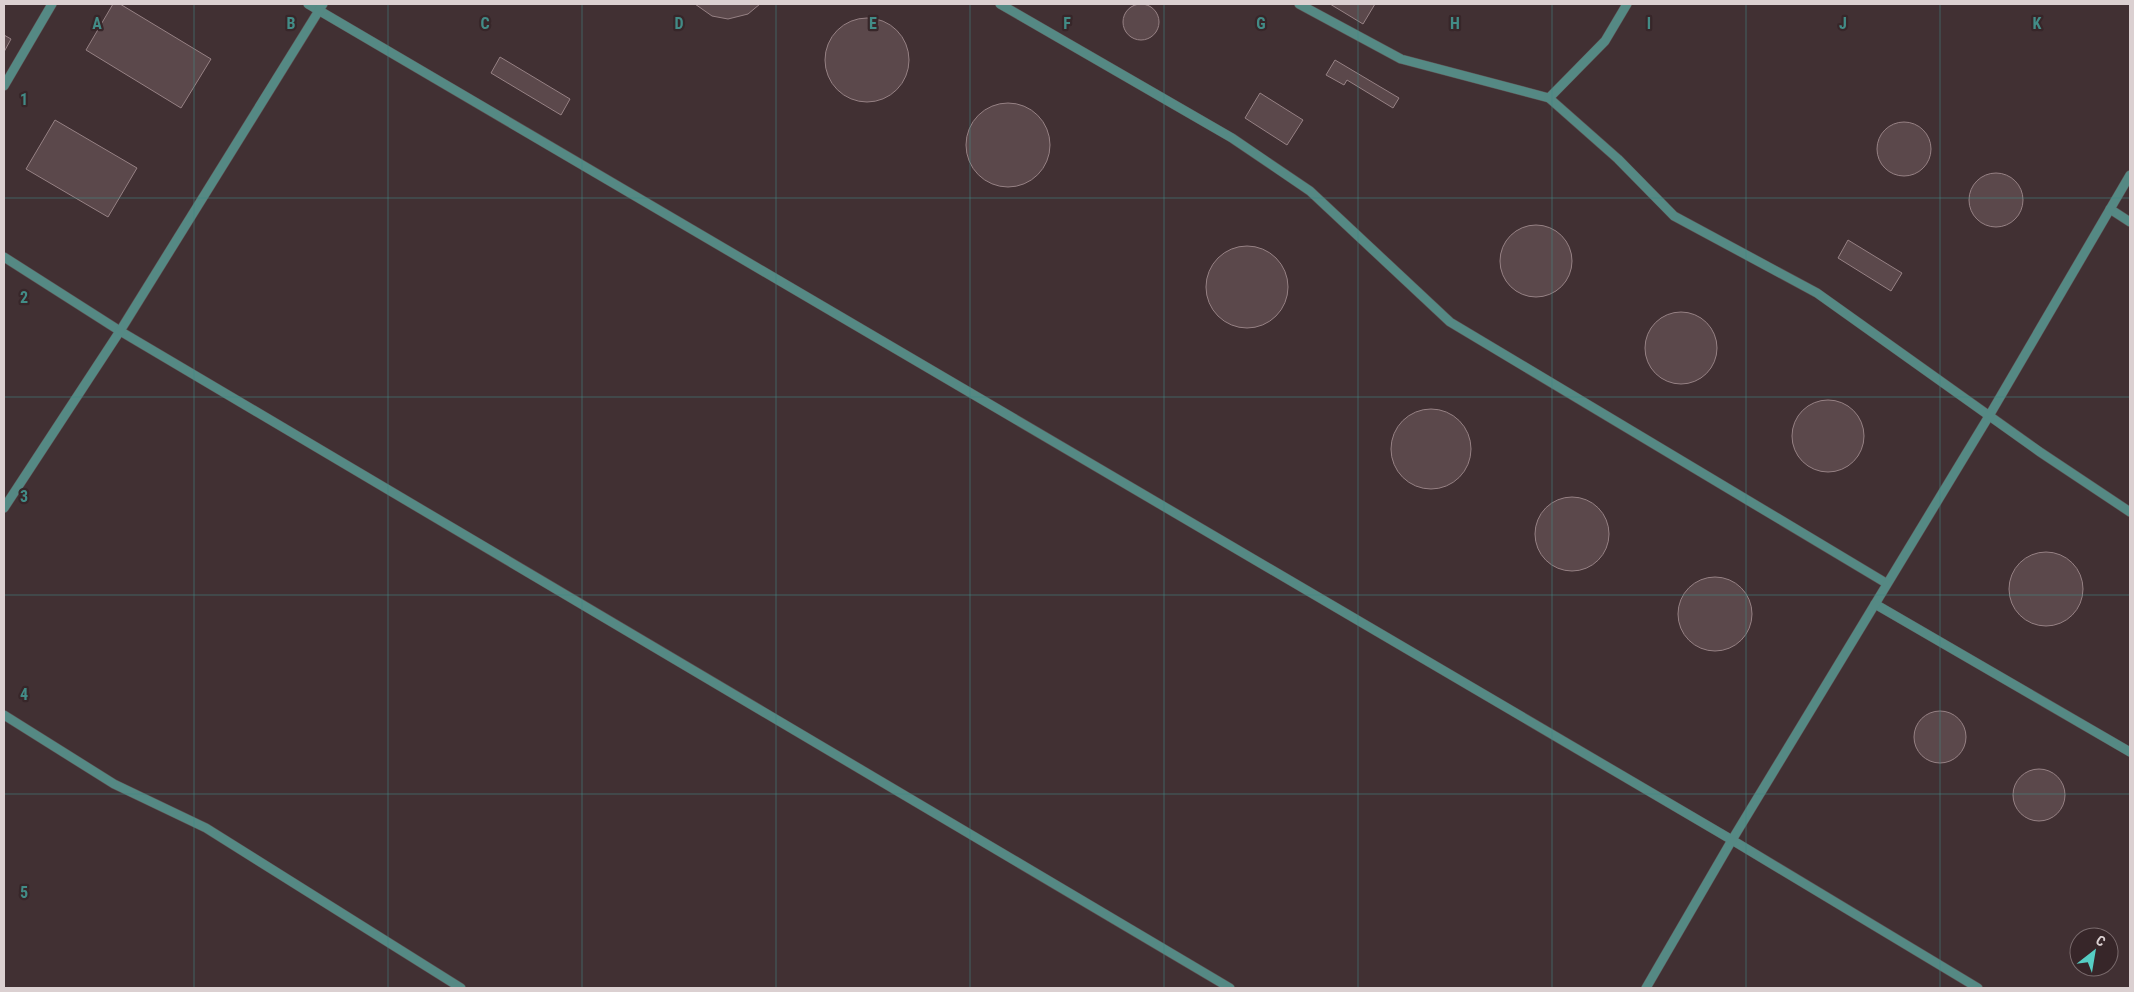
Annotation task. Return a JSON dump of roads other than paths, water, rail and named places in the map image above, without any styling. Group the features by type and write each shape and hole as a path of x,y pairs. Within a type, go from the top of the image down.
{"lane":[{"path":"4,86 52,4"},
{"path":"308,4 321,7 1732,840 1978,988"},
{"path":"1000,4 1232,138 1310,191 1450,322 1886,583"},
{"path":"1299,4 1400,59 1549,98 1618,159 1674,216 1818,293 1988,416 2130,512"},
{"path":"1549,98 1605,41 1628,4"},
{"path":"4,508 120,332 321,7"},
{"path":"1646,988 1732,840 1988,416 2130,175"},
{"path":"2110,209 2130,222"},
{"path":"4,258 120,332 1230,988"},
{"path":"1875,604 2130,752"},
{"path":"4,715 114,784 206,828 461,988"}]}
